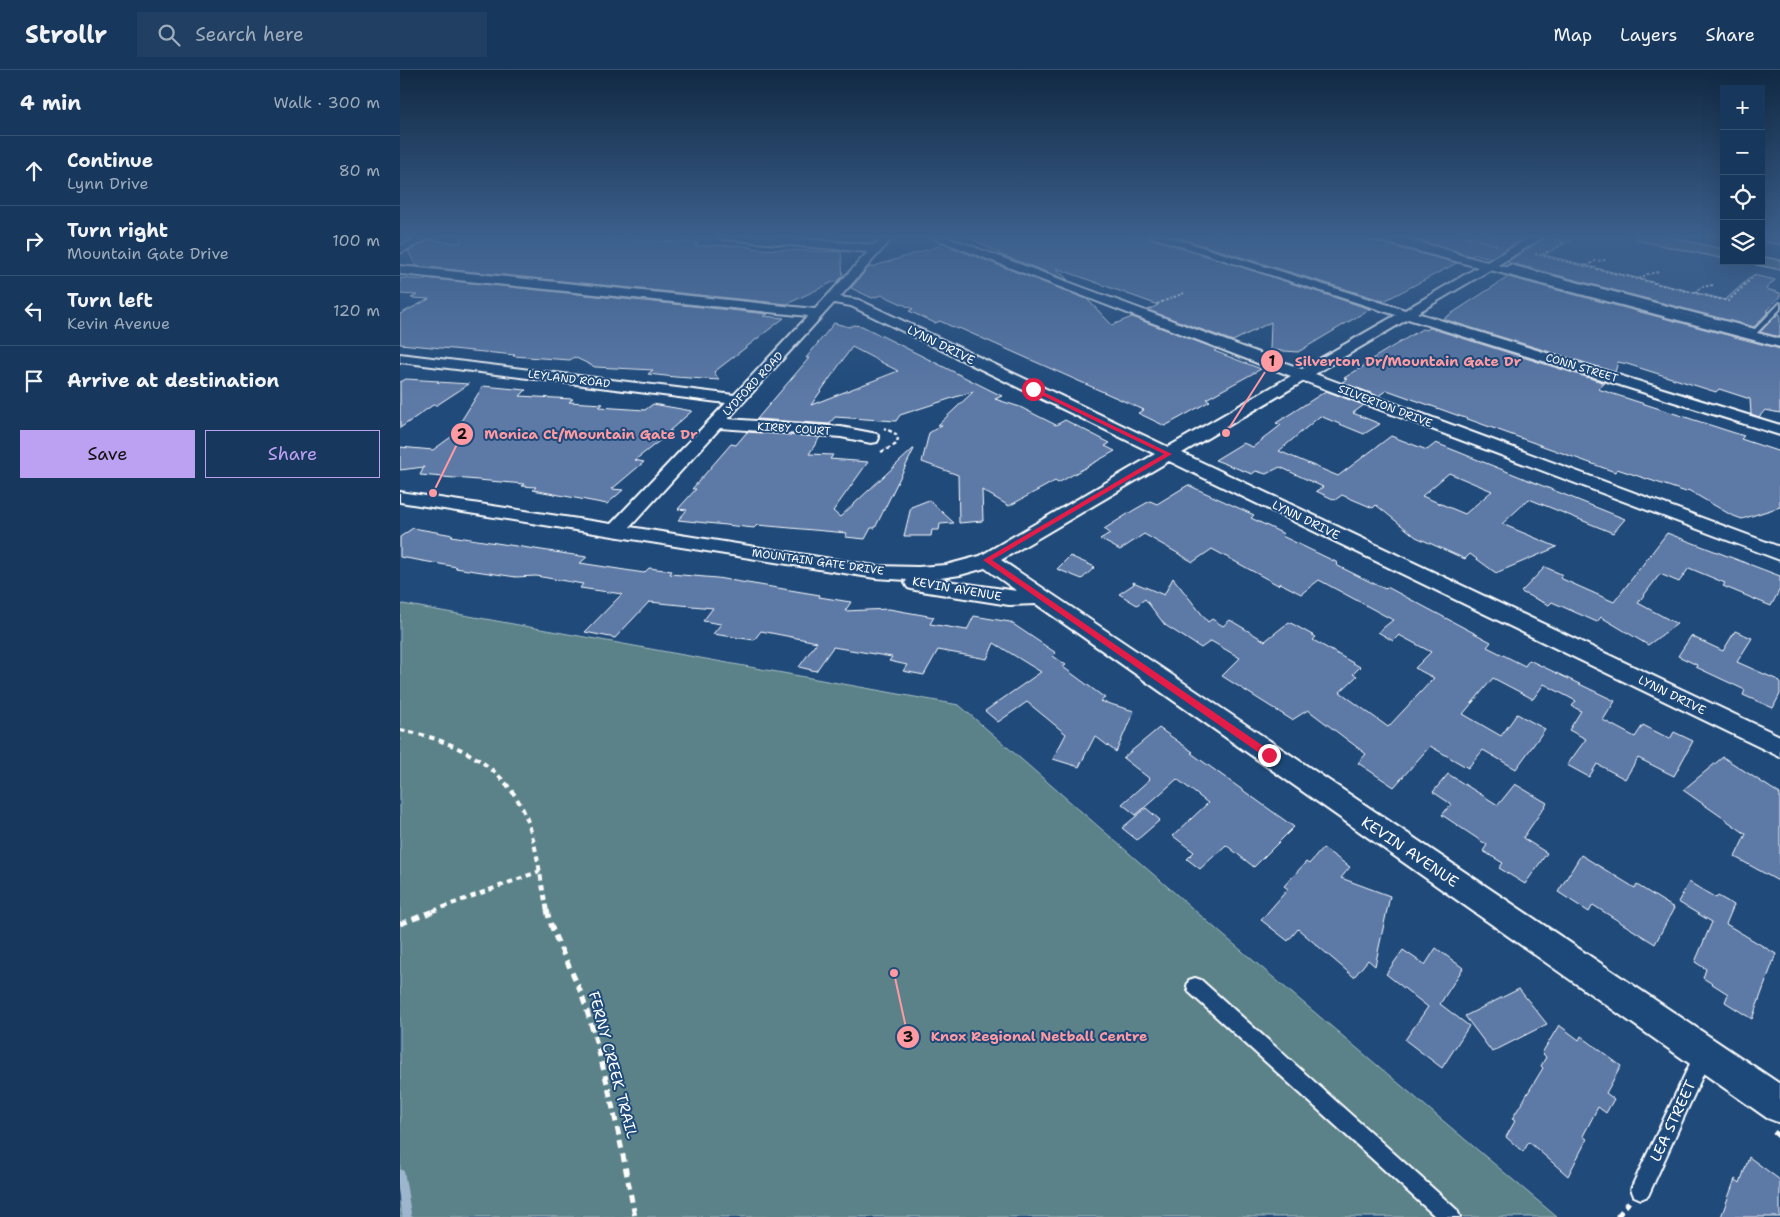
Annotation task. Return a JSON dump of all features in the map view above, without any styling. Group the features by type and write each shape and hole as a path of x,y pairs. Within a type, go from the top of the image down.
{"street":[{"name":"LYNN DRIVE","path":"631,290 825,306 854,303 1780,747"},
{"name":"LYDFORD ROAD","path":"616,531 840,290"},
{"name":"SILVERTON DRIVE","path":"1075,290 1780,554"},
{"name":"CONN STREET","path":"1327,290 1780,430"},
{"name":"MOUNTAIN GATE DRIVE","path":"400,498 875,572 932,574 964,569 987,560 1448,290"},
{"path":"1585,290 1754,333 1780,343"},
{"name":"LEYLAND ROAD","path":"400,358 738,400"},
{"name":"KIRBY COURT","path":"716,423 841,432 871,438"},
{"name":"KEVIN AVENUE","path":"987,560 1704,1053 1776,1118"},
{"name":"KEVIN AVENUE","path":"875,572 928,586 1009,598 1040,597"}],"lane":[{"path":"1754,333 1780,305"},
{"path":"1196,986 1450,1217"},
{"name":"LEA STREET","path":"1641,1189 1704,1053"}],"path":[{"path":"1680,290 1728,301 1740,290"},
{"path":"1694,293 1698,290"},
{"path":"1137,313 1184,293"},
{"name":"FERNY CREEK TRAIL","path":"400,730 445,742 468,753 482,762 511,789 521,807 533,838 554,933 580,990 597,1046 619,1131 635,1217"},
{"path":"400,924 540,871"},
{"path":"1776,1118 1780,1137"}],"shaded area":[{"path":"1577,290 1780,290 1780,343"}],"green space":[{"path":"403,604 959,705 1223,935 1557,1217 400,1217 400,606"}],"building":[{"path":"400,290 534,290 768,314 763,316 784,318 714,372 719,380 648,374 653,370 595,367 574,357 570,360 513,356 515,355 400,344 400,314 429,299 411,298 417,295 400,294"},
{"path":"646,290 817,290 787,304"},
{"path":"854,290 1062,290 1087,299 1112,325 1132,317 1217,349 1214,351 1261,369 1206,399 1210,401 1165,426 1138,413 1144,410 959,328 957,329 940,321 935,323 909,311 913,309 882,295 872,298"},
{"path":"1115,290 1311,290 1370,309 1298,352 1270,350 1271,322 1233,341 1148,310 1158,305"},
{"path":"1347,290 1406,290 1384,301"},
{"path":"1489,290 1555,290 1780,349 1780,413 1765,410 1759,417 1751,414 1750,399 1719,389 1716,392 1618,362 1615,372 1443,319"},
{"path":"1612,290 1683,290 1725,300 1737,290 1768,290 1780,293 1780,296 1767,311 1769,311 1754,327"},
{"path":"1780,314 1780,337 1760,332"},
{"path":"834,323 849,327 853,325 862,326 1002,396 995,399 1020,407 1056,425 1065,420 1110,443 1105,446 1115,451 1058,483 1055,481 1009,506 982,490 983,521 959,523 958,475 922,462 929,433 942,425 938,425 974,391 900,415 896,421 835,417 829,424 757,419 809,358 806,358","holes":["852,347 898,371 811,405"]},
{"path":"1430,328 1605,383 1598,389 1744,436 1741,439 1780,452 1780,507 1742,519 1731,515 1688,490 1686,492 1617,469 1615,472 1387,390 1378,396 1342,382 1347,379 1344,378 1372,361 1370,360 1422,329"},
{"path":"406,379 469,384 437,405 433,405 400,428 400,382"},
{"path":"483,386 526,390 520,396 573,399 569,402 603,404 599,407 645,410 653,404 692,411 669,431 672,431 635,460 644,462 612,489 623,490 607,504 533,490 536,487 522,486 524,484 420,475 424,467 400,470 400,447 433,450 451,437"},
{"path":"1326,391 1364,405 1353,413 1380,424 1364,434 1320,416 1279,451 1338,476 1391,436 1427,450 1436,443 1625,519 1613,533 1529,499 1502,524 1557,547 1496,573 1470,554 1465,559 1416,537 1376,505 1373,508 1342,495 1335,500 1316,491 1323,487 1280,467 1266,474 1256,471 1252,474 1215,460 1243,443 1253,447 1281,425 1276,423","holes":["1449,473 1492,491 1465,514 1422,496"]},
{"path":"747,432 820,437 809,454 833,455 830,459 868,462 833,511 840,517 914,449 875,528 871,528 865,539 845,537 847,533 757,525 754,528 678,520 687,510 678,509 696,489 692,489 731,444 736,445"},
{"path":"1188,485 1254,515 1251,518 1284,534 1282,536 1338,563 1336,565 1385,589 1387,587 1491,642 1487,647 1525,666 1529,660 1615,701 1603,720 1635,737 1643,725 1670,739 1674,732 1693,741 1674,776 1638,758 1625,779 1597,764 1589,777 1567,765 1586,739 1569,730 1581,711 1572,706 1576,701 1544,684 1533,699 1493,678 1463,714 1501,736 1517,714 1545,729 1516,769 1483,750 1468,768 1430,746 1394,787 1358,763 1366,754 1308,710 1292,720 1222,676 1240,658 1211,641 1201,648 1165,625 1145,599 1137,605 1119,594 1134,584 1133,582 1164,595 1173,578 1208,622 1212,619 1223,626 1230,620 1265,641 1289,622 1316,637 1313,640 1360,667 1353,674 1357,676 1340,692 1388,727 1434,678 1415,668 1431,652 1399,635 1393,641 1378,632 1393,620 1319,580 1301,594 1280,583 1278,585 1212,549 1193,562 1144,534 1120,550 1100,539 1110,533 1104,529 1134,510 1150,501 1157,504"},
{"path":"929,500 954,523 940,524 939,530 932,530 931,536 904,536 911,507"},
{"path":"413,528 453,535 451,536 587,557 580,563 644,573 649,568 672,571 670,574 717,578 820,595 819,597 851,602 845,611 889,609 934,617 930,624 967,630 974,616 1010,622 1056,653 1053,656 1066,665 1063,667 1105,698 1100,701 1134,711 1116,752 1095,736 1079,767 1053,759 1066,734 1027,702 998,722 985,711 1041,672 994,643 987,659 938,650 924,675 903,671 907,665 889,661 892,657 833,647 816,671 799,667 817,642 761,631 754,640 713,634 721,624 703,621 713,608 649,602 615,638 585,632 622,594 580,588 583,584 536,576 516,577 400,557 400,537"},
{"path":"1667,533 1780,576 1780,589 1771,606 1723,586 1725,583 1689,568 1679,582 1660,574 1638,603 1677,624 1648,645 1601,617 1597,622 1552,602 1549,605 1521,592 1545,567 1563,575 1560,578 1614,602"},
{"path":"1070,556 1095,567 1082,579 1057,569"},
{"path":"1735,631 1752,638 1737,662 1780,681 1780,694 1773,708 1743,695 1745,690 1696,667 1697,665 1678,656 1691,636 1723,651"},
{"path":"1159,728 1294,827 1254,867 1226,845 1200,869 1187,859 1194,852 1173,836 1208,803 1177,779 1136,815 1122,804 1150,779 1123,758"},
{"path":"1723,757 1780,794 1780,882 1735,857 1746,834 1683,790"},
{"path":"1448,774 1498,805 1515,784 1547,803 1523,838 1547,853 1525,884 1499,868 1503,863 1483,851 1487,845 1442,815 1451,804 1433,792"},
{"path":"1146,808 1160,820 1137,840 1122,828"},
{"path":"1323,848 1350,867 1341,878 1390,896 1375,966 1368,960 1354,977 1298,929 1288,941 1261,920 1288,889 1284,886 1306,862 1309,864"},
{"path":"1581,855 1635,888 1637,885 1674,908 1655,944 1593,905 1589,912 1558,892"},
{"path":"1689,882 1716,898 1718,896 1734,905 1726,924 1776,954 1752,1019 1725,1002 1728,994 1703,978 1706,969 1695,962 1712,922 1678,902"},
{"path":"1436,948 1463,968 1440,1004 1469,1026 1442,1068 1405,1040 1428,1007 1386,974 1403,950 1425,965"},
{"path":"1519,989 1547,1024 1492,1052 1465,1016"},
{"path":"1559,1025 1579,1040 1581,1036 1621,1066 1606,1093 1614,1099 1606,1113 1598,1107 1583,1136 1587,1139 1568,1176 1529,1142 1523,1152 1506,1137 1515,1121 1512,1119 1543,1068 1541,1066 1546,1057 1542,1053"},
{"path":"1749,1157 1780,1180 1780,1217 1721,1217 1735,1179 1740,1183"}],"waterway":[{"path":"400,1174 407,1217"}],"place":[{"name":"Silverton Dr/Mountain Gate Dr","path":"1226,433"},
{"name":"Monica Ct/Mountain Gate Dr","path":"433,493"},
{"name":"Knox Regional Netball Centre","path":"894,973"}],"route":[{"path":"1033,389 1169,454 987,560 1269,755"}]}
